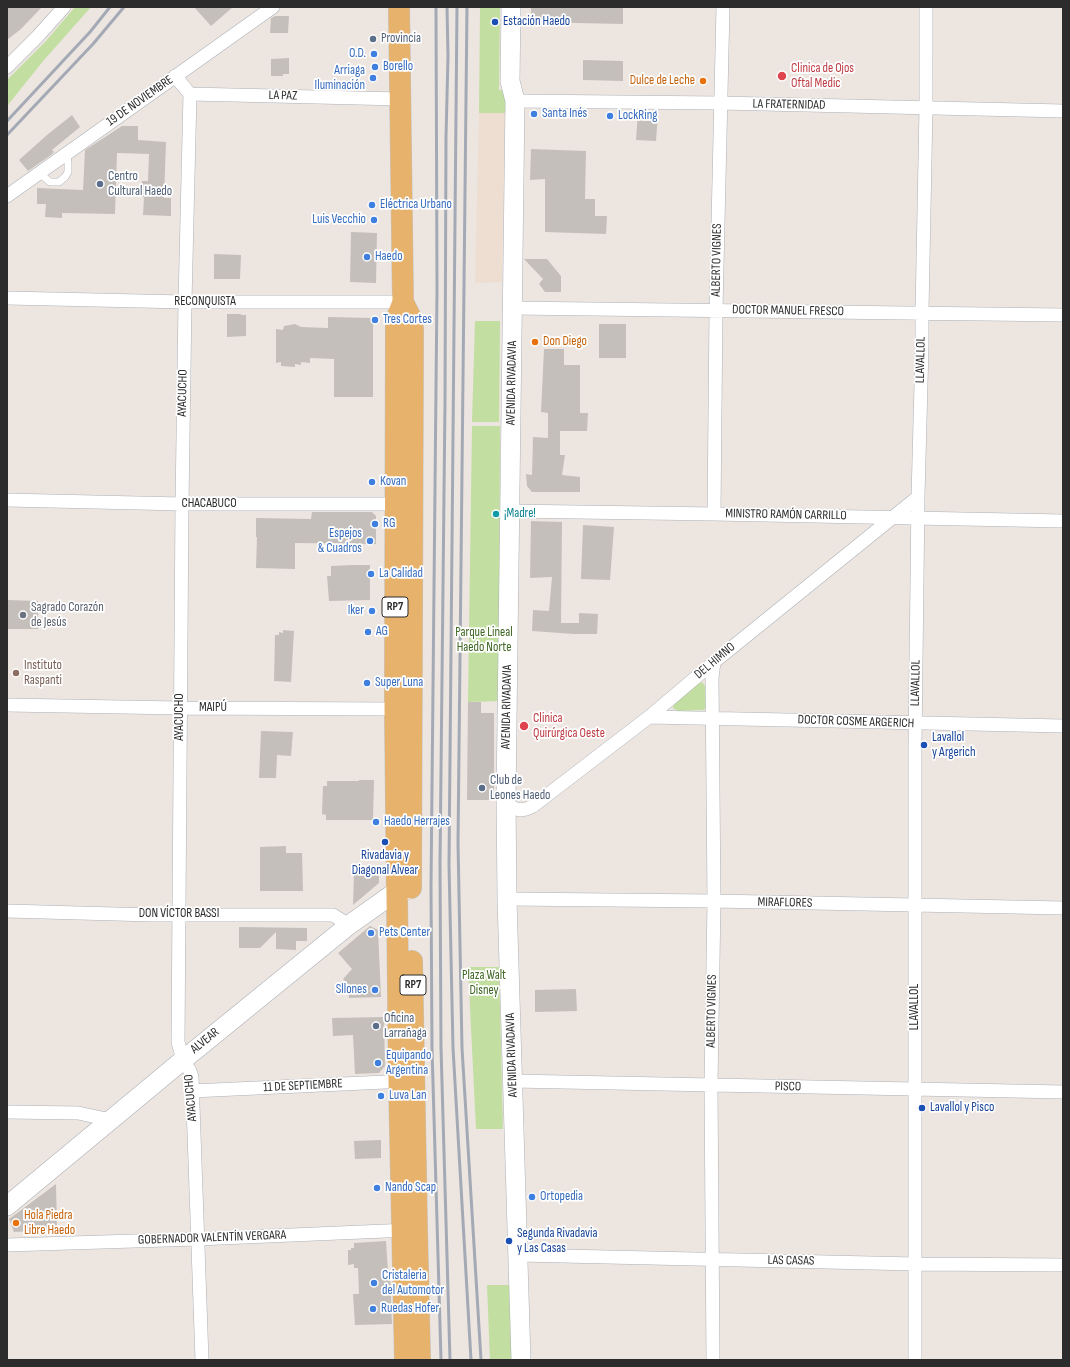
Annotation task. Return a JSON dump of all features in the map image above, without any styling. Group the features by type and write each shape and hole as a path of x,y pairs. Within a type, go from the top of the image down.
{"main road":[{"name":"RP7","path":"399,7 403,302 411,318 413,329 403,504 395,709 404,890"},
{"name":"RP7","path":"403,504 404,890 409,1230 405,1360"},
{"name":"RP7","path":"409,1230 420,1360"}],"street":[{"path":"7,67 64,7"},
{"name":"19 DE NOVIEMBRE","path":"7,196 273,7"},
{"name":"AVENIDA RIVADAVIA","path":"511,7 510,81 515,101 506,806 507,899 521,1360"},
{"name":"ALBERTO VIGNES","path":"714,514 716,310 723,7"},
{"name":"LLAVALLOL","path":"915,1360 915,723 917,518 922,346 926,108 926,7"},
{"path":"175,76 190,94"},
{"name":"LA PAZ","path":"190,94 400,99"},
{"name":"AYACUCHO","path":"190,94 182,504 178,1042 183,1060 192,1077 202,1360"},
{"name":"LA FRATERNIDAD","path":"515,101 720,103 1063,111"},
{"name":"RECONQUISTA","path":"7,298 185,302 403,302"},
{"name":"DOCTOR MANUEL FRESCO","path":"513,308 922,312 1063,315"},
{"name":"DEL HIMNO","path":"506,806 520,810 534,806 649,717 714,662 918,497"},
{"name":"CHACABUCO","path":"7,500 182,504 403,504"},
{"name":"MINISTRO RAMÓN CARRILLO","path":"509,511 1063,521"},
{"name":"ALBERTO VIGNES","path":"714,662 712,678 714,901 711,1086 714,1360"},
{"name":"MAIPÚ","path":"7,705 180,708 395,709"},
{"name":"DOCTOR COSME ARGERICH","path":"649,717 1063,726"},
{"name":"ALVEAR","path":"7,1206 349,925 404,890"},
{"name":"MIRAFLORES","path":"507,899 714,901 1063,908"},
{"name":"DON VÍCTOR BASSI","path":"7,911 333,915 349,925"},
{"name":"11 DE SEPTIEMBRE","path":"192,1091 407,1081"},
{"name":"PISCO","path":"513,1081 1063,1092"},
{"path":"7,1112 78,1113 111,1120"},
{"name":"GOBERNADOR VALENTÍN VERGARA","path":"7,1244 198,1239 409,1230"},
{"name":"LAS CASAS","path":"519,1255 915,1264 1063,1265"}],"lane":[{"path":"39,173 50,182 58,182 65,178 68,172 66,153"}],"shaded area":[{"path":"479,113 505,113 502,282 475,283"}],"green space":[{"path":"75,7 91,7 44,60 7,106 7,80 46,41"},
{"path":"480,7 500,7 499,90 505,90 505,113 479,113"},
{"path":"475,321 500,321 499,422 472,422"},
{"name":"Parque Lineal Haedo Norte","path":"472,426 500,426 499,701 468,702"},
{"path":"699,682 703,683 705,686 706,707 704,710 678,711 673,708 673,705"},
{"name":"Plaza Walt Disney","path":"468,967 499,967 503,1129 476,1129"},
{"path":"487,1285 509,1285 513,1360 490,1360"}],"building":[{"path":"7,7 42,7 21,29 7,40"},
{"path":"194,7 233,7 211,26"},
{"path":"531,7 623,7 623,24 531,22"},
{"path":"275,16 289,16 288,33 270,33 271,18"},
{"path":"289,58 289,74 283,74 283,76 271,76 271,59"},
{"path":"583,60 623,61 623,81 583,80"},
{"path":"638,112 658,114 656,141 636,140"},
{"path":"72,115 80,127 52,150 54,152 51,155 28,171 19,160"},
{"path":"122,126 138,126 138,140 166,142 164,198 171,198 171,216 143,215 144,197 141,197 142,181 148,181 149,154 117,153 115,214 62,213 62,218 45,217 46,204 37,204 37,188 83,190 85,150"},
{"path":"531,149 586,151 585,199 595,199 595,216 607,216 606,234 545,232 545,179 530,180"},
{"path":"351,232 377,233 376,283 350,282"},
{"path":"214,254 241,255 240,279 214,279"},
{"path":"524,259 547,259 561,276 561,292 545,292 539,284 543,279"},
{"path":"227,314 246,315 246,336 227,337"},
{"path":"328,317 373,318 373,397 334,397 334,359 310,358 310,363 301,362 301,365 295,364 295,367 281,366 281,362 276,363 276,329 283,330 284,326 295,324 301,327 328,328"},
{"path":"599,324 626,324 626,358 599,358"},
{"path":"544,349 564,349 564,365 580,365 580,413 588,413 587,431 560,431 560,455 565,455 562,475 580,477 580,492 532,492 527,486 526,474 532,475 533,437 548,438 548,413 541,412"},
{"path":"312,512 372,512 376,516 376,544 295,543 295,569 256,568 256,518 311,519"},
{"path":"531,521 562,522 561,623 579,623 579,613 598,614 597,634 532,631 533,610 549,611 552,577 530,578"},
{"path":"583,525 614,527 610,580 581,579"},
{"path":"370,565 370,600 329,601 327,576 331,576 331,566"},
{"name":"Sagrado Corazón de Jesús","path":"7,600 38,601 38,629 7,629"},
{"path":"283,630 294,631 291,682 274,681 275,635 279,635 279,632 283,633"},
{"path":"468,702 481,702 481,713 494,713 494,800 467,800"},
{"path":"261,731 293,732 291,756 277,755 276,778 259,778"},
{"path":"374,780 373,820 326,820 326,815 322,814 323,786 327,786 327,781"},
{"path":"286,846 286,853 302,853 303,891 260,891 260,847"},
{"path":"354,873 379,874 379,883 353,905"},
{"path":"370,926 378,930 381,997 349,998 348,984 343,979 352,969 338,953"},
{"path":"239,927 307,928 307,941 296,941 296,950 276,949 276,932 260,948 239,948"},
{"path":"576,989 577,1011 535,1012 535,990"},
{"path":"384,1017 385,1066 379,1073 355,1074 353,1035 333,1036 332,1018"},
{"path":"381,1140 381,1158 355,1159 354,1141"},
{"path":"56,1184 57,1230 14,1232 9,1219"},
{"path":"386,1241 388,1272 390,1272 392,1324 355,1325 353,1294 359,1294 358,1268 354,1268 354,1264 348,1265 348,1250 354,1248 354,1243"}],"railway":[{"path":"7,121 90,32 110,7"},
{"path":"7,135 93,44 124,7"},
{"path":"436,7 437,289 431,888 432,1048 441,1360"},
{"path":"447,7 448,56 440,864 441,1048 450,1360"},
{"path":"457,7 449,864 453,1048 471,1360"},
{"path":"467,7 458,843 462,1048 481,1360"}],"place":[{"name":"Estación Haedo","path":"495,22"},
{"name":"Provincia","path":"373,39"},
{"name":"O.D.","path":"374,54"},
{"name":"Borello","path":"375,67"},
{"name":"Clinica de Ojos Oftal Medic","path":"782,76"},
{"name":"Arriaga Iluminación","path":"373,78"},
{"name":"Dulce de Leche","path":"703,81"},
{"name":"Santa Inés","path":"534,114"},
{"name":"LockRing","path":"610,116"},
{"name":"Centro Cultural Haedo","path":"100,184"},
{"name":"Eléctrica Urbano","path":"372,205"},
{"name":"Luis Vecchio","path":"374,220"},
{"name":"Haedo","path":"367,257"},
{"name":"Tres Cortes","path":"375,320"},
{"name":"Don Diego","path":"535,342"},
{"name":"Kovan","path":"372,482"},
{"name":"¡Madre!","path":"496,514"},
{"name":"RG","path":"375,524"},
{"name":"Espejos & Cuadros","path":"370,541"},
{"name":"La Calidad","path":"371,574"},
{"name":"Iker","path":"372,611"},
{"name":"Sagrado Corazón de Jesús","path":"23,615"},
{"name":"AG","path":"368,632"},
{"name":"Instituto Raspanti","path":"16,673"},
{"name":"Super Luna","path":"367,683"},
{"name":"Clinica Quirúrgica Oeste","path":"524,726"},
{"name":"Lavallol y Argerich","path":"924,745"},
{"name":"Club de Leones Haedo","path":"482,788"},
{"name":"Haedo Herrajes","path":"376,822"},
{"name":"Rivadavia y Diagonal Alvear","path":"385,842"},
{"name":"Pets Center","path":"371,933"},
{"name":"Sllones","path":"375,990"},
{"name":"Oficina Larrañaga","path":"376,1026"},
{"name":"Equipando Argentina","path":"378,1063"},
{"name":"Luva Lan","path":"381,1096"},
{"name":"Lavallol y Pisco","path":"922,1108"},
{"name":"Nando Scap","path":"377,1188"},
{"name":"Ortopedia","path":"532,1197"},
{"name":"Hola Piedra Libre Haedo","path":"16,1223"},
{"name":"Segunda Rivadavia y Las Casas","path":"509,1241"},
{"name":"Cristaleria del Automotor","path":"374,1283"},
{"name":"Ruedas Hofer","path":"373,1309"}]}
